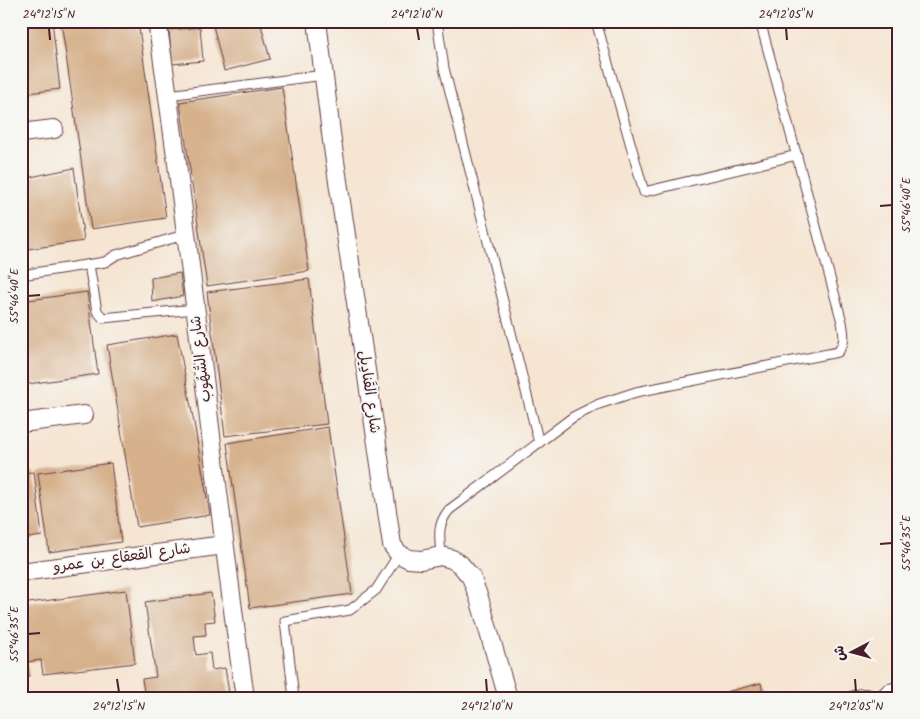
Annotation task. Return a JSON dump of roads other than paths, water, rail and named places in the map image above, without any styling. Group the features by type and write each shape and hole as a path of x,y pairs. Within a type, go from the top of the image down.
{"street":[{"name":"شارع السُّهُوب","path":"157,21 187,234 224,545 245,698"},
{"name":"شارع القَنادِيل","path":"317,21 332,141 389,533 392,545 399,554"},
{"path":"21,133 54,129"},
{"path":"21,423 84,415"},
{"name":"شارع القعقاع بن عمرو","path":"21,572 224,545"},
{"path":"399,554 409,559 421,560 441,556 452,559 460,564 471,577 479,598 508,698"}],"lane":[{"path":"437,21 444,68 539,443"},
{"path":"596,21 644,192 797,155"},
{"path":"441,556 439,527 445,514 573,417 599,404 636,392 838,352 843,345 845,336 842,322 760,21"},
{"path":"168,94 324,74"},
{"path":"21,275 106,262 116,255 132,249 187,234"},
{"path":"89,265 97,311 103,318 195,309"},
{"path":"294,698 285,621 350,610 376,590 399,554"},
{"path":"880,698 887,689 899,686"},
{"path":"848,698 854,694 865,693 876,698"}]}
